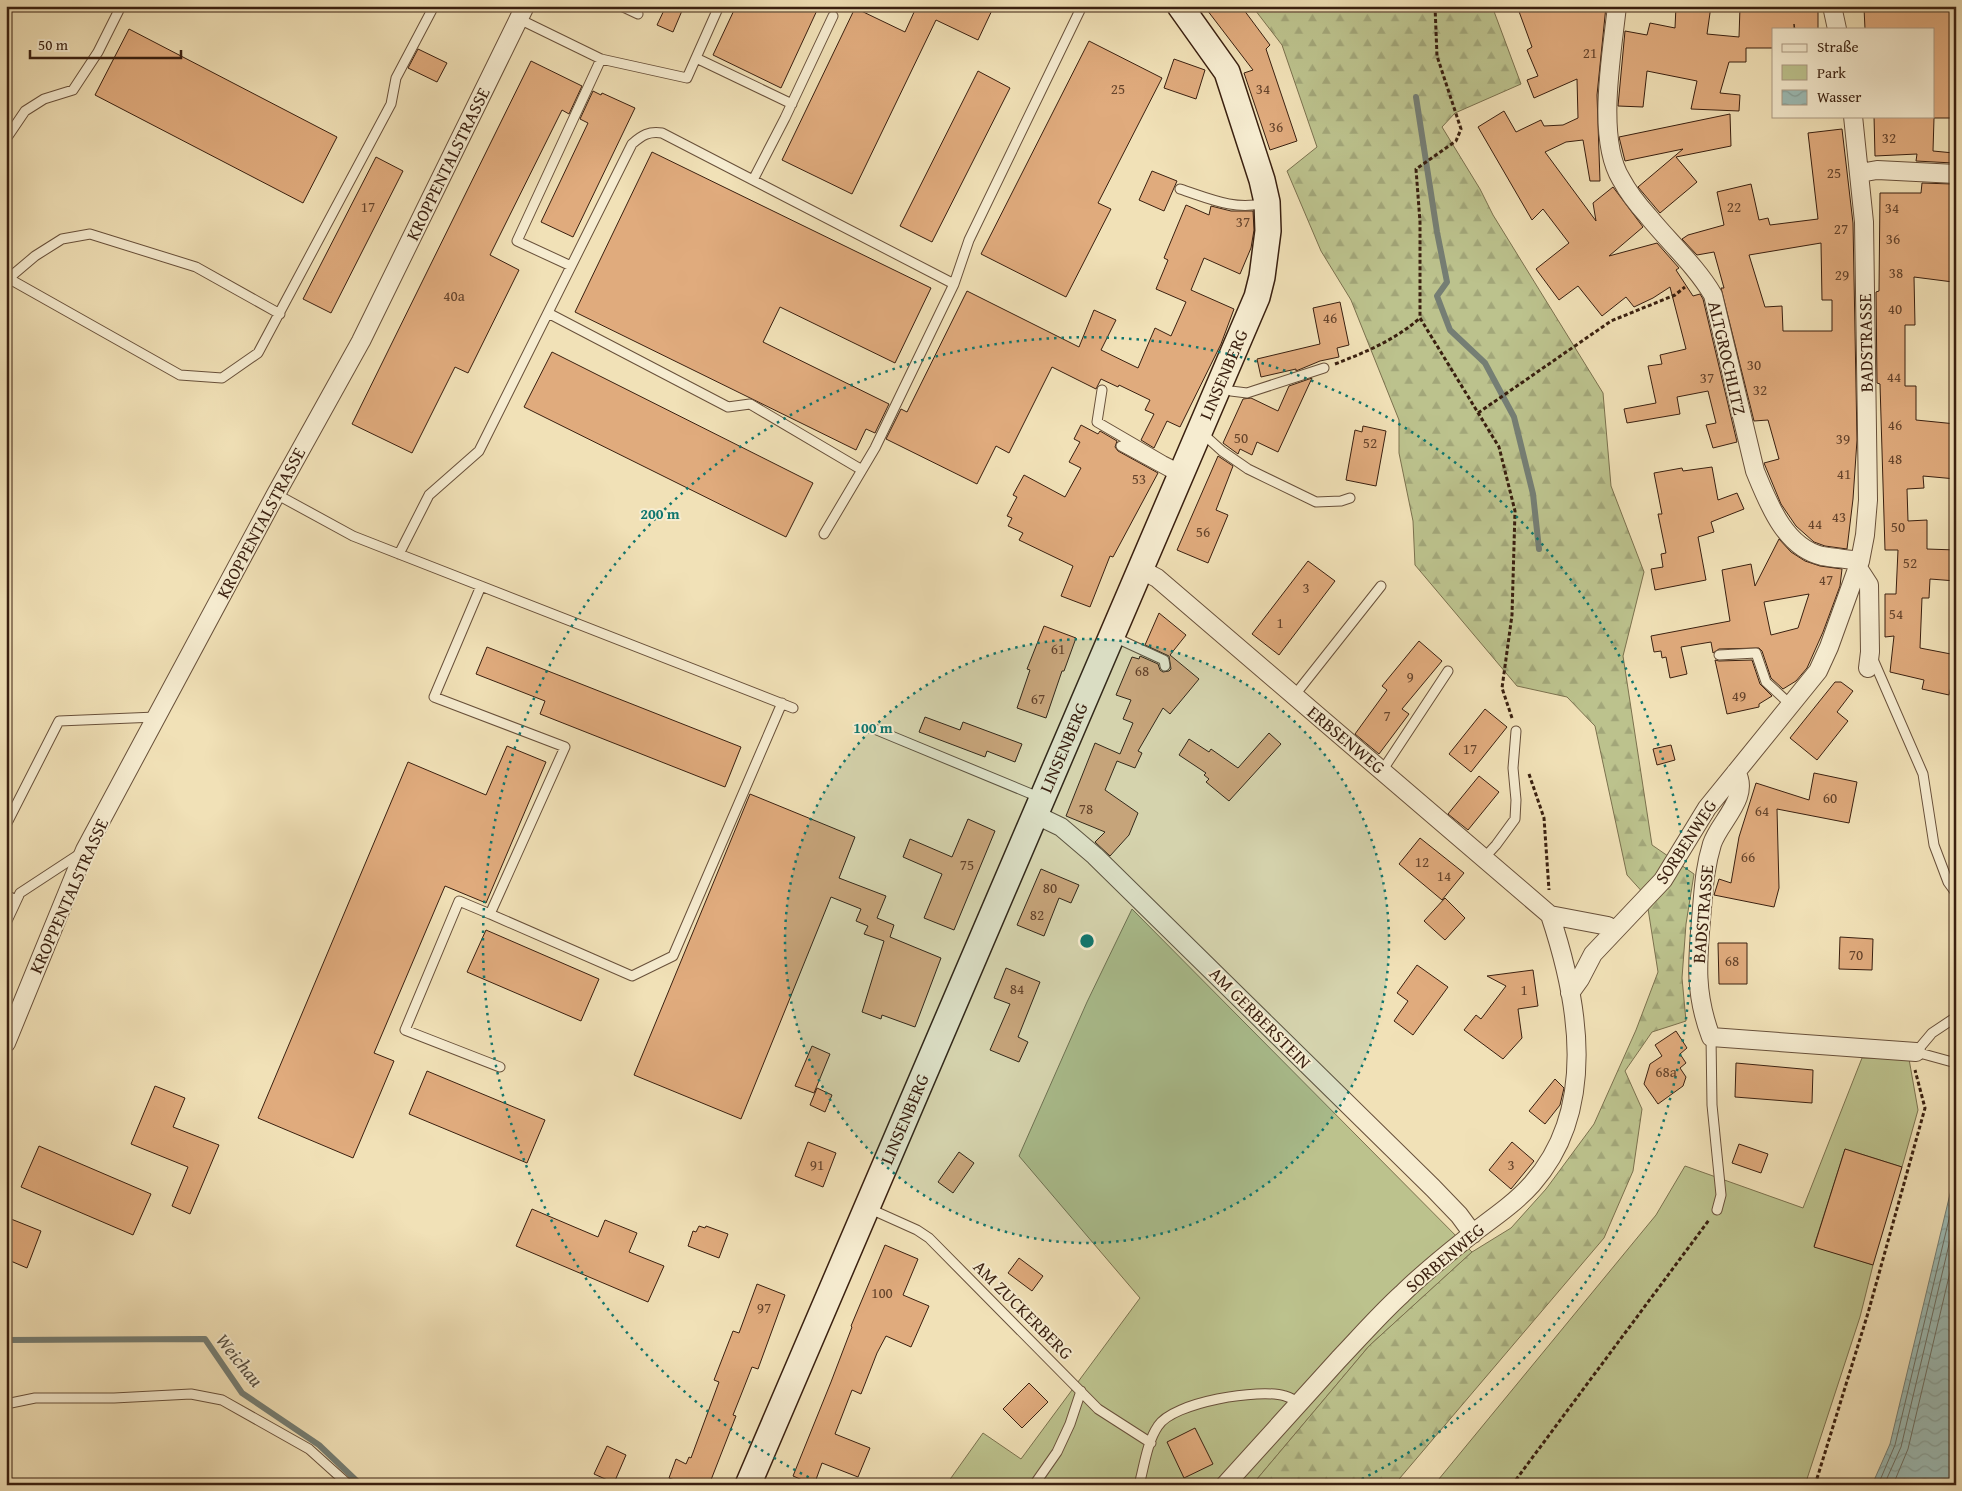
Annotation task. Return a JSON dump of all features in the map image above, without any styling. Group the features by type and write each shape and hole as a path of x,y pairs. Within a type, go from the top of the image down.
{"main road":[{"name":"LINSENBERG","path":"748,1485 1257,297 1262,277 1268,231 1267,202 1259,171 1227,72 1180,6"}],"street":[{"name":"ALTGROCHLITZ","path":"1617,6 1610,64 1608,116 1611,147 1620,179 1646,214 1713,295 1755,471 1782,527 1791,536 1821,556 1859,565"},
{"path":"1832,6 1837,28"},
{"name":"KROPPENTALSTRASSE","path":"6,1043 85,850 276,494 361,341 522,12"},
{"name":"BADSTRASSE","path":"1710,1037 1704,1021 1698,989 1697,950 1705,867 1716,833 1732,812 1735,803 1740,786 1736,772 1810,682 1824,660 1859,565 1866,535 1868,500 1864,236 1860,173 1853,118"},
{"path":"1860,173 1877,170 1956,174"},
{"path":"1859,565 1869,585 1869,660"},
{"name":"ERBSENWEG","path":"1140,569 1157,578 1550,915"},
{"name":"SORBENWEG","path":"1570,993 1580,979 1593,954 1663,880 1707,808 1736,772"},
{"name":"AM GERBERSTEIN","path":"1039,807 1130,889 1459,1215 1473,1234"},
{"path":"1550,915 1608,926 1613,931"},
{"name":"SORBENWEG","path":"1225,1485 1400,1294 1513,1202 1531,1185 1553,1156 1563,1136 1571,1110 1577,1071 1570,993 1550,915"},
{"path":"1710,1037 1916,1052"}],"lane":[{"path":"6,139 25,111 44,99 73,90 98,52 121,6"},
{"path":"280,314 196,267 90,234 62,239 7,277 180,376 222,378 258,353 280,314 391,104 396,78 434,6"},
{"path":"621,6 638,14"},
{"path":"522,12 601,59 687,78 719,6"},
{"path":"824,534 875,448 954,284 969,240 1082,6"},
{"path":"752,180 792,104 833,16"},
{"path":"696,58 792,104"},
{"path":"571,266 517,241 601,59"},
{"path":"399,554 429,495 479,451 632,144 642,136 651,132 662,133 954,284"},
{"path":"1180,188 1231,206 1256,205 1267,202"},
{"path":"548,313 728,407 750,404 862,470"},
{"path":"1219,386 1231,392 1247,393 1324,368"},
{"path":"1102,390 1097,422 1164,461 1181,474"},
{"path":"1200,430 1222,451 1248,469 1282,487 1316,502 1341,501 1350,498"},
{"path":"1121,446 1181,474"},
{"path":"276,494 353,536 793,708"},
{"path":"482,586 434,697 565,748 490,914"},
{"path":"1294,696 1382,586"},
{"path":"1111,636 1164,660 1166,666"},
{"path":"1719,655 1756,653 1766,682 1791,704"},
{"path":"1869,660 1922,774 1934,845 1948,882 1956,893"},
{"path":"1382,770 1448,671"},
{"path":"500,1067 405,1030 460,901 632,976 673,956 782,703"},
{"path":"7,823 59,720 156,717"},
{"path":"872,728 1039,807"},
{"path":"1484,858 1515,819 1516,800 1513,768 1516,731"},
{"path":"6,923 20,893 85,850"},
{"path":"6,895 16,900"},
{"path":"1956,1017 1932,1033 1916,1052 1956,1062"},
{"path":"1710,1037 1712,1105 1720,1195 1717,1210"},
{"name":"AM ZUCKERBERG","path":"867,1208 917,1230 929,1238 1098,1409 1151,1443"},
{"path":"1034,1485 1057,1452 1070,1424 1081,1391"},
{"path":"6,1404 35,1398 114,1398 191,1394 222,1400 309,1449 348,1485"},
{"path":"1139,1485 1158,1425 1178,1411 1219,1397 1275,1394 1286,1396 1299,1403"}],"path":[{"path":"1435,6 1437,56 1461,129 1456,141 1416,169 1420,222 1420,318 1499,447 1516,511 1512,615 1502,688 1516,731"},
{"path":"1478,413 1611,321 1675,295 1700,277"},
{"path":"1324,368 1364,353 1393,338 1420,318"},
{"path":"1529,772 1544,818 1550,915"},
{"path":"1815,1485 1868,1313 1925,1108 1915,1068 1916,1052"},
{"path":"1512,1485 1696,1235 1717,1210"}],"green space":[{"path":"1252,6 1492,6 1521,84 1455,113 1442,127 1480,189 1493,215 1603,393 1611,486 1644,572 1623,656 1652,845 1694,874 1686,924 1682,978 1686,1021 1652,1032 1625,1071 1642,1109 1633,1171 1604,1238 1394,1485 1252,1485 1369,1346 1472,1252 1511,1228 1546,1189 1594,1124 1636,1030 1658,972 1646,896 1627,875 1595,726 1567,697 1517,686 1415,565 1413,521 1399,453 1399,420 1351,300 1321,251 1287,171 1317,147 1282,45"},
{"path":"1132,909 1472,1252 1369,1346 1252,1485 946,1485 983,1433 1021,1459 1140,1298 1019,1156 1087,1002"},
{"path":"1862,1058 1909,1059 1918,1110 1902,1167 1845,1149 1814,1246 1873,1265 1860,1317 1805,1485 1434,1485 1656,1215 1685,1166 1803,1208"}],"water":[{"path":"1956,1169 1956,1485 1872,1485 1890,1444"}],"building":[{"path":"666,6 684,6 673,32 657,25"},
{"path":"736,6 819,6 781,88 713,55"},
{"path":"907,6 994,6 978,40 936,20 852,194 782,160 855,8 905,32 915,10"},
{"path":"1204,6 1241,6 1270,45 1266,49 1297,141 1270,150 1244,73 1253,70"},
{"path":"1517,6 1606,6 1597,95 1600,181 1590,181 1583,140 1566,142 1545,152 1596,221 1593,203 1613,187 1643,227 1609,256 1657,243 1679,268 1676,270 1693,296 1700,294 1703,299 1737,442 1713,448 1706,425 1716,423 1708,391 1677,397 1680,414 1627,423 1624,409 1656,403 1648,366 1662,364 1660,355 1686,349 1670,287 1634,307 1626,297 1602,316 1578,286 1559,300 1536,269 1569,243 1543,209 1532,220 1478,127 1504,111 1516,132 1541,120 1544,126 1563,125 1578,118 1577,79 1534,98 1527,80 1538,76 1527,50 1532,47"},
{"path":"1676,6 1711,6 1707,34 1739,37 1740,7 1818,9 1818,28 1795,28 1794,24 1794,28 1772,28 1772,48 1746,48 1746,62 1729,62 1720,93 1740,95 1739,111 1691,109 1697,81 1647,71 1643,107 1618,106 1625,31 1647,35 1650,23 1675,28"},
{"path":"1901,6 1956,9 1953,71 1956,71 1956,118 1934,118 1934,28 1865,28 1864,8"},
{"path":"129,29 337,137 303,203 95,95"},
{"path":"1089,41 1162,78 1098,203 1111,209 1066,297 981,254"},
{"path":"418,49 447,63 437,82 408,68"},
{"path":"1174,59 1205,70 1196,99 1164,88"},
{"path":"531,61 582,86 569,114 562,110 490,255 519,270 468,373 455,367 412,453 352,424"},
{"path":"978,71 1010,88 932,242 900,226"},
{"path":"593,91 601,95 602,93 635,108 573,237 541,222 588,123 580,119"},
{"path":"1730,114 1731,146 1676,157 1697,182 1660,213 1638,187 1683,149 1625,161 1619,137"},
{"path":"1874,118 1934,118 1933,151 1954,153 1953,163 1916,161 1917,154 1875,156"},
{"path":"1842,129 1853,223 1857,440 1847,549 1825,546 1814,542 1796,526 1781,504 1764,463 1779,459 1768,420 1754,421 1714,252 1697,255 1682,239 1688,235 1724,225 1717,192 1751,184 1759,220 1768,218 1770,225 1818,219 1808,133","holes":["1821,243 1822,300 1832,300 1832,331 1783,331 1782,306 1765,307 1749,255"]},
{"path":"652,152 931,288 895,363 780,307 763,342 889,404 875,433 866,429 856,450 575,312"},
{"path":"376,157 403,171 331,313 303,299"},
{"path":"1152,171 1177,181 1164,211 1139,200"},
{"path":"1922,183 1952,184 1951,204 1956,205 1956,259 1953,282 1914,277 1915,325 1905,325 1905,386 1916,386 1916,420 1956,424 1956,479 1923,476 1924,488 1907,489 1908,521 1927,520 1927,549 1956,550 1956,581 1930,579 1929,598 1922,598 1920,648 1956,655 1956,666 1949,695 1922,689 1924,680 1890,672 1894,636 1885,637 1885,594 1896,594 1898,550 1885,550 1880,384 1877,383 1876,292 1879,291 1880,193 1921,193"},
{"path":"1186,205 1209,215 1211,206 1231,211 1253,211 1254,230 1251,248 1240,274 1204,258 1191,290 1234,309 1221,344 1180,427 1167,421 1154,448 1141,440 1154,414 1145,410 1150,400 1119,385 1118,387 1101,379 1096,389 1052,367 1009,453 996,446 977,484 886,439 901,409 907,412 967,291 1079,347 1094,310 1116,320 1101,350 1138,368 1155,328 1171,336 1186,302 1156,289 1168,260 1164,258"},
{"path":"1340,302 1349,345 1337,348 1339,357 1320,361 1296,371 1296,369 1261,377 1257,359 1320,344 1313,308"},
{"path":"552,352 813,483 786,537 524,407"},
{"path":"1312,378 1278,452 1257,442 1252,455 1240,449 1238,454 1223,443 1243,399 1251,398 1278,411 1289,386"},
{"path":"1081,425 1098,434 1100,431 1117,441 1115,447 1118,451 1158,473 1113,557 1110,556 1090,607 1061,596 1073,566 1019,540 1023,533 1008,526 1012,518 1007,516 1017,497 1013,495 1024,475 1065,497 1081,468 1069,462 1080,442 1074,439"},
{"path":"1363,426 1386,431 1376,486 1346,480 1355,430 1362,432"},
{"path":"1218,456 1233,466 1216,510 1228,515 1208,563 1177,550"},
{"path":"1712,467 1718,500 1737,493 1744,509 1711,522 1714,532 1698,537 1706,580 1655,590 1651,569 1663,567 1661,554 1666,553 1658,514 1662,514 1654,473 1682,468 1683,471"},
{"path":"1779,539 1791,552 1805,561 1820,566 1842,569 1840,586 1823,632 1807,668 1796,681 1783,689 1771,678 1762,651 1759,648 1719,649 1713,653 1711,642 1681,647 1687,674 1670,678 1666,657 1662,658 1661,651 1654,652 1651,636 1730,621 1722,570 1751,564 1755,586","holes":["1809,594 1798,628 1771,635 1764,602"]},
{"path":"1308,561 1335,581 1279,655 1252,634"},
{"path":"1159,613 1186,635 1170,655 1199,679 1170,714 1163,708 1138,751 1142,753 1135,768 1117,761 1105,790 1138,813 1129,835 1110,856 1095,842 1105,832 1066,816 1095,743 1120,754 1133,723 1123,719 1131,700 1116,695 1132,657 1139,659 1140,656 1158,664 1163,672 1171,669 1169,656 1145,645"},
{"path":"1044,626 1076,638 1064,671 1062,671 1046,718 1017,708 1030,670 1027,669"},
{"path":"1419,641 1442,661 1402,709 1409,714 1379,754 1355,734 1387,690 1382,686"},
{"path":"487,647 741,747 725,787 540,714 545,701 476,674"},
{"path":"1715,660 1752,660 1760,684 1772,696 1759,704 1759,707 1727,714"},
{"path":"1835,682 1841,682 1853,691 1837,712 1848,721 1817,760 1790,738"},
{"path":"1485,709 1507,727 1471,772 1449,754"},
{"path":"925,717 960,730 963,722 1022,744 1015,762 987,751 985,757 919,732"},
{"path":"1269,733 1281,744 1229,801 1206,782 1209,779 1204,775 1206,773 1179,755 1189,739 1209,752 1211,749 1238,768"},
{"path":"1671,745 1675,760 1657,765 1653,749"},
{"path":"507,746 546,762 486,903 445,886 374,1053 394,1061 353,1158 258,1118 408,762 486,795"},
{"path":"1814,773 1857,782 1849,823 1777,809 1779,888 1774,907 1714,895 1719,879 1731,883 1739,837 1756,783 1809,800"},
{"path":"1479,776 1499,792 1468,830 1448,814"},
{"path":"750,794 855,837 839,878 886,896 877,918 894,925 890,937 941,958 915,1027 882,1015 881,1019 862,1012 884,941 864,934 868,926 856,921 861,909 831,897 741,1119 634,1075"},
{"path":"968,819 995,831 954,930 924,918 942,874 903,857 910,839 952,857"},
{"path":"1420,838 1464,873 1442,900 1399,864"},
{"path":"1041,869 1079,885 1071,903 1059,898 1044,936 1017,925"},
{"path":"1445,898 1465,918 1445,940 1424,921"},
{"path":"486,930 599,979 581,1021 467,972"},
{"path":"1840,937 1873,939 1872,970 1839,969"},
{"path":"1718,943 1747,943 1747,984 1719,984"},
{"path":"1417,965 1448,987 1413,1035 1394,1021 1408,1001 1397,993"},
{"path":"1006,968 1040,982 1018,1037 1028,1042 1019,1062 990,1050 1010,1004 994,998"},
{"path":"1533,970 1538,1006 1518,1009 1522,1038 1503,1059 1464,1030 1476,1015 1481,1019 1506,986 1487,976"},
{"path":"1676,1031 1687,1048 1680,1054 1686,1063 1680,1068 1686,1077 1683,1086 1658,1104 1644,1084 1650,1064 1662,1056 1655,1045"},
{"path":"812,1046 830,1054 814,1093 795,1086"},
{"path":"1736,1063 1813,1070 1812,1103 1735,1097"},
{"path":"427,1071 545,1120 527,1163 409,1114"},
{"path":"1555,1079 1564,1088 1560,1105 1545,1124 1529,1111"},
{"path":"155,1086 185,1098 173,1127 219,1145 190,1214 172,1206 188,1167 131,1144"},
{"path":"817,1088 832,1095 825,1112 810,1105"},
{"path":"808,1142 836,1153 823,1187 795,1176"},
{"path":"1512,1142 1534,1161 1511,1189 1489,1170"},
{"path":"1739,1144 1768,1154 1761,1173 1732,1163"},
{"path":"39,1146 151,1194 133,1235 21,1187"},
{"path":"1845,1149 1902,1167 1873,1265 1814,1247"},
{"path":"959,1152 974,1163 953,1193 938,1182"},
{"path":"532,1209 598,1237 605,1220 637,1233 629,1252 664,1266 648,1302 516,1246"},
{"path":"6,1217 41,1231 27,1268 6,1259"},
{"path":"699,1226 705,1228 706,1226 728,1234 719,1258 688,1246 693,1231 696,1232"},
{"path":"885,1245 918,1259 903,1295 929,1306 911,1347 886,1336 877,1353 861,1394 852,1390 835,1434 870,1448 858,1477 822,1463 814,1485 793,1476 831,1382 851,1326"},
{"path":"1019,1258 1043,1276 1032,1291 1008,1273"},
{"path":"757,1284 785,1295 758,1369 752,1367 733,1415 736,1416 709,1485 688,1485 669,1478 676,1459 686,1464 689,1457 691,1458 719,1382 714,1380 733,1331 739,1333"},
{"path":"1029,1383 1048,1402 1022,1428 1003,1409"},
{"path":"1195,1428 1213,1464 1184,1478 1167,1442"},
{"path":"607,1446 626,1455 614,1483 594,1474"}],"waterway":[{"path":"1416,97 1437,232 1447,282 1437,296 1450,330 1485,363 1514,417 1533,494 1539,549"},
{"name":"Weichau","path":"6,1340 205,1339 242,1393 319,1445 361,1485"}]}
